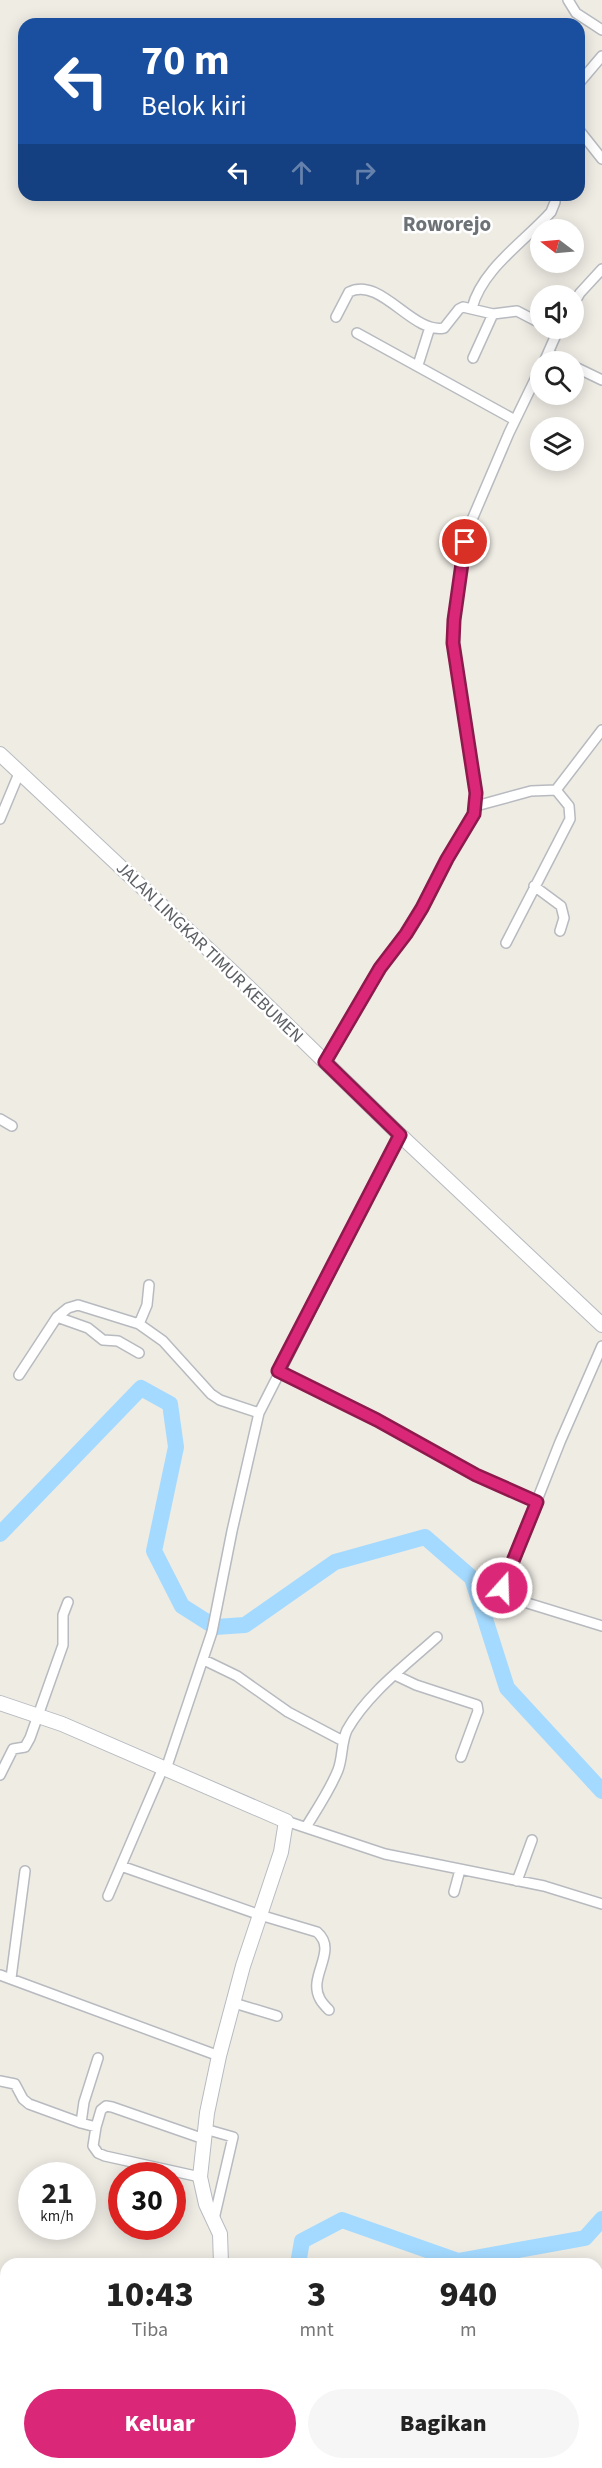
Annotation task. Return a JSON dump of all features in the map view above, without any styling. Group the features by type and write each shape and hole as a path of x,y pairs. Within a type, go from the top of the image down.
{"main road":[{"name":"JALAN LINGKAR TIMUR KEBUMEN","path":"0,754 239,978 400,1135 602,1325"},
{"path":"0,1703 38,1714 286,1821 280,1852 219,2056 204,2134 201,2177 206,2204 220,2234 221,2258"}],"street":[{"path":"568,0 576,12 585,18"},
{"path":"585,18 602,30"},
{"path":"585,76 602,56"},
{"path":"585,138 602,159"},
{"path":"472,308 483,281 551,212 555,201"},
{"path":"584,289 602,269"},
{"path":"336,317 349,292 360,290 389,300 406,314 430,327 444,328 459,309 472,308 493,315 517,311 530,318"},
{"path":"473,358 493,315"},
{"path":"417,366 430,327"},
{"path":"357,333 515,420"},
{"path":"584,371 602,380"},
{"path":"325,1062 380,968 406,934 422,908 476,806 462,693 454,656 454,620 468,529 530,389"},
{"path":"556,790 602,730"},
{"path":"0,819 20,771"},
{"path":"476,806 531,791 556,790"},
{"path":"506,943 571,817 569,806 556,790"},
{"path":"534,886 561,906 564,918 560,931"},
{"path":"0,1119 12,1126"},
{"path":"108,1896 165,1769 204,1660 259,1413 278,1371 400,1135"},
{"path":"138,1324 147,1305 148,1285"},
{"path":"19,1375 57,1317 68,1308 78,1305 138,1324 163,1341 211,1394 220,1400 259,1413"},
{"path":"57,1317 88,1328 103,1341 118,1341 139,1353"},
{"path":"602,1346 502,1588 504,1595 602,1626"},
{"path":"278,1371 377,1420 476,1475 537,1502"},
{"path":"0,1775 13,1749 27,1746 63,1645 62,1623 68,1602"},
{"path":"306,1827 336,1774 348,1729 395,1675 437,1637"},
{"path":"204,1660 237,1676 288,1712 343,1741"},
{"path":"395,1675 416,1685 477,1705 478,1711 460,1756"},
{"path":"286,1821 360,1847 517,1881 587,1898 602,1904"},
{"path":"517,1881 532,1840"},
{"path":"121,1866 260,1915 317,1932 323,1937 326,1950 317,1982 317,1992 319,1999 329,2010"},
{"path":"10,1978 25,1870"},
{"path":"454,1892 460,1870"},
{"path":"0,1976 219,2056"},
{"path":"234,2003 277,2016"},
{"path":"81,2123 84,2102 98,2058"},
{"path":"0,2081 15,2084 23,2099 29,2104 96,2127"},
{"path":"201,2177 105,2156 95,2150 93,2146 101,2110 106,2106 112,2107 204,2134 233,2138 214,2219"}],"waterway":[{"path":"0,1534 141,1388 170,1404 176,1447 154,1551 182,1606 215,1627 245,1625 335,1562 425,1537 472,1578 507,1688 602,1791"},
{"path":"475,2258 585,2238 602,2219"},
{"path":"299,2258 302,2241 342,2220 450,2258"}],"district":[{"name":"Roworejo","path":"447,224"}],"route":[{"path":"465,542 453,643 462,693 476,806 474,814 460,835 422,908 406,934 380,968 325,1062 400,1135 278,1371 377,1420 476,1475 537,1502 502,1588"}]}
